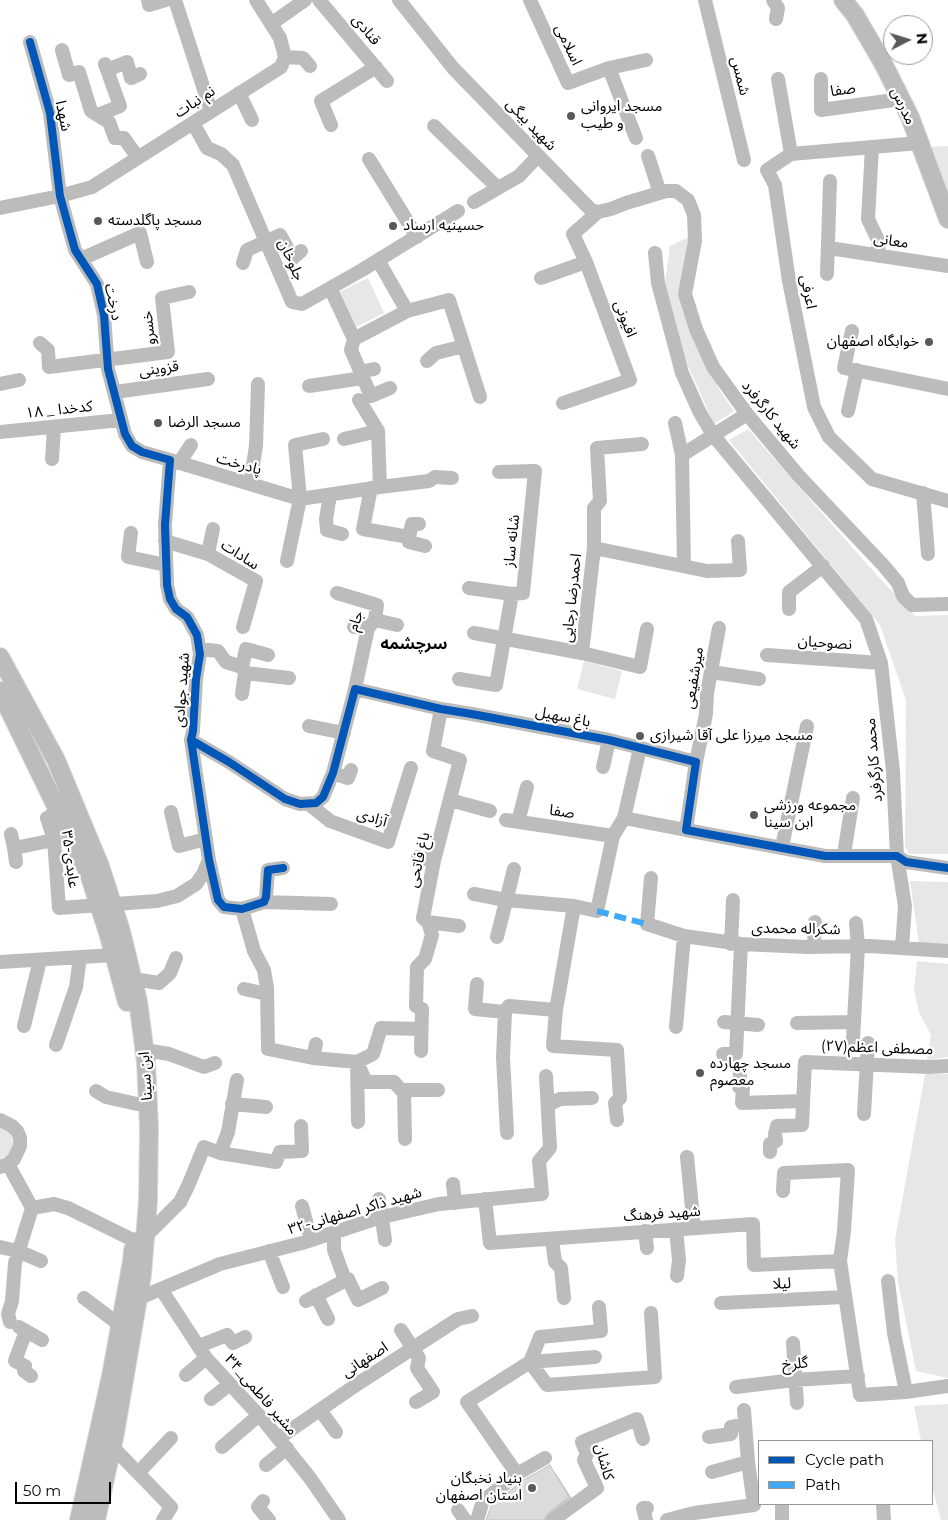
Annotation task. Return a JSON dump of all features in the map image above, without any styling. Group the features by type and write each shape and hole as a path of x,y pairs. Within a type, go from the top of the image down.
{"main road":[{"name":"مدرس","path":"843,0 855,15 910,117 948,219"},
{"name":"ابن سینا","path":"0,657 56,760 66,805"},
{"name":"ابن سینا","path":"0,691 100,866 114,955 128,1009 135,1055 137,1104 136,1204 142,1275 120,1326 99,1433 79,1520"},
{"name":"ابن سینا","path":"105,904 121,931 138,1001 145,1050 149,1127 148,1201 139,1239"},
{"name":"ابن سینا","path":"96,1520 112,1446 131,1301"}],"street":[{"path":"148,0 149,5 166,0"},
{"path":"175,0 212,111"},
{"path":"256,0 280,38 285,57 303,58 310,66"},
{"path":"272,24 305,0"},
{"name":"قنادی","path":"319,0 388,81"},
{"name":"شهید بیگی","path":"400,0 453,68 591,210 598,212"},
{"name":"اسلامی","path":"530,0 568,83 609,68 646,60"},
{"name":"شمس","path":"705,0 744,160"},
{"path":"773,0 778,8 776,19"},
{"name":"شهدا","path":"30,42 50,113 60,196"},
{"path":"62,50 69,75 79,72 91,111 109,122 115,138 124,138 138,158"},
{"name":"نم نبات","path":"0,208 60,196 92,187 281,68 285,57"},
{"path":"98,115 120,106 106,67 127,62 131,78 140,74"},
{"path":"331,126 321,102 376,67"},
{"path":"609,68 636,138"},
{"path":"778,79 791,154"},
{"name":"صفا","path":"821,79 821,110 901,99"},
{"path":"239,93 252,120"},
{"name":"جلوخان","path":"193,123 207,148 221,154 233,166 292,302 302,304 458,211"},
{"path":"434,126 497,187"},
{"name":"اعرفی","path":"919,143 791,154 767,170 775,184 789,281 814,407 829,436 872,479 948,501"},
{"path":"872,147 868,218 878,240 879,256"},
{"path":"474,202 519,176 538,156"},
{"path":"598,212 663,192 648,156"},
{"path":"369,160 417,237"},
{"path":"828,274 830,181"},
{"name":"شهید کارگرفرد","path":"663,192 676,191 688,200 694,215 695,241 685,294 696,329 713,367 748,414 798,475 884,566 912,605 948,604"},
{"name":"درخت","path":"60,196 76,250 97,284 104,315 107,360 121,420"},
{"name":"افیونی","path":"563,403 630,380 586,262 573,234 598,212"},
{"path":"81,259 140,233 147,262"},
{"path":"243,263 247,250 280,235 292,258 301,251"},
{"name":"معانی","path":"829,248 948,266"},
{"path":"655,252 658,283 682,373 699,411 713,435 866,619 881,662"},
{"path":"378,260 407,311"},
{"path":"541,278 586,262"},
{"path":"330,288 354,339 351,350 371,396 390,388"},
{"name":"خسرو","path":"107,360 168,352 162,298 189,292"},
{"path":"354,339 407,311 449,300 480,398"},
{"path":"852,331 844,368 948,389"},
{"path":"40,343 48,350 49,367 107,360"},
{"path":"427,361 436,353 464,346"},
{"path":"309,386 362,375 374,369"},
{"path":"848,411 858,370"},
{"name":"قزوینی","path":"115,392 208,379"},
{"path":"0,384 19,380"},
{"path":"250,484 256,446 258,384"},
{"path":"359,400 378,431 375,487 363,529 409,537"},
{"path":"682,455 748,414"},
{"path":"121,420 125,434 132,446 142,452 174,462 191,446"},
{"name":"۱۸ _ کدخدا","path":"0,432 121,420"},
{"path":"675,423 682,455 684,566"},
{"path":"52,459 54,427"},
{"path":"344,439 378,431"},
{"path":"287,561 300,499 295,445 323,439"},
{"name":"احمدرضا رجایی","path":"582,652 594,548 594,508 600,501 597,448 642,444"},
{"name":"پادرخت","path":"174,462 300,499"},
{"name":"شهید جوادی","path":"174,462 164,525 166,565 170,599 176,609 187,618 197,635 199,649 191,740 209,860 220,904 224,907 242,909"},
{"name":"شانه ساز","path":"499,472 535,470 523,593 512,594"},
{"path":"300,499 375,487 429,481 435,477 452,478"},
{"path":"923,493 928,554"},
{"path":"330,495 326,530 342,534"},
{"path":"419,524 412,524 409,542 425,546"},
{"path":"208,554 213,529"},
{"path":"131,533 128,557 166,565"},
{"name":"احمدرضا رجایی","path":"594,548 707,571 740,570 738,541"},
{"name":"سادات","path":"165,542 208,554 256,581 243,627"},
{"path":"789,609 789,592 823,566"},
{"path":"459,679 496,686 512,594 468,588"},
{"name":"جام","path":"337,593 378,605 355,689"},
{"path":"354,627 372,624 397,625"},
{"name":"میرشفیعی","path":"696,762 706,714 719,628"},
{"path":"474,633 582,652 640,667 647,629"},
{"path":"199,649 218,651 226,662 243,670 289,678"},
{"path":"242,694 246,649 268,654"},
{"name":"نصوحیان","path":"768,655 881,662"},
{"name":"محمد کارگرفرد","path":"881,662 893,771 896,856 905,906 902,948"},
{"path":"711,672 759,679"},
{"path":"191,740 285,798 300,804 316,803 323,797 333,773 355,689"},
{"name":"باغ سهیل","path":"355,689 441,709 610,740 696,762"},
{"name":"باغ فاتحی","path":"421,1051 422,1009 416,1006 417,967 425,959 432,935 428,922 424,918 434,861 460,760 433,751 441,709"},
{"path":"309,726 344,733"},
{"path":"782,847 807,726"},
{"path":"602,767 610,740"},
{"path":"474,894 506,900 574,906 597,911 613,836 624,818 640,748"},
{"path":"686,830 696,762"},
{"name":"آزادی","path":"308,804 330,821 388,842 411,768"},
{"path":"333,773 348,778 352,770"},
{"name":"صفا","path":"528,787 512,821 613,836"},
{"path":"844,854 853,798"},
{"path":"450,800 490,811"},
{"name":"۳۵-عابدی","path":"66,805 47,818 54,840 59,908 105,904"},
{"path":"171,812 179,846 206,838"},
{"path":"624,818 825,856 844,854 896,856 906,862 948,868"},
{"path":"11,834 15,855 54,840"},
{"path":"418,857 434,861"},
{"path":"105,904 157,901 177,896 196,884 209,860"},
{"path":"264,902 268,870 283,868"},
{"path":"497,936 514,869"},
{"name":"شکراله محمدی","path":"652,878 647,924 684,936 736,944 858,946 948,951"},
{"path":"723,1054 736,1054 731,1022 736,944 733,900"},
{"path":"331,904 264,902 242,909 254,951 264,970 267,994 268,1049 314,1051 357,1062 373,1054 381,1028 421,1030"},
{"path":"574,906 556,1010 553,1046 617,1050 620,1098 615,1103 617,1120"},
{"path":"428,922 459,926"},
{"path":"814,946 815,922"},
{"path":"853,1040 858,946 856,923"},
{"path":"676,1027 684,936"},
{"path":"0,962 114,955"},
{"path":"56,1045 76,987 80,957"},
{"path":"133,979 159,983 170,973 176,958"},
{"path":"24,1026 40,960"},
{"path":"477,984 475,1009 505,1012"},
{"path":"244,989 267,994"},
{"path":"507,1132 503,1057 505,1012 509,1006 556,1010"},
{"path":"731,1022 758,1025"},
{"path":"797,1023 853,1022"},
{"path":"864,1114 868,1043"},
{"path":"145,1050 170,1054 204,1067 216,1063"},
{"path":"357,1062 366,1082 394,1082 401,1090 438,1090"},
{"path":"357,1062 358,1122"},
{"name":"مصطفی اعظم(۲۷)","path":"803,1101 805,1062 929,1067 948,1066"},
{"path":"740,1074 739,1087 743,1088 742,1103 803,1101 802,1125 777,1126 776,1142 770,1144 770,1152"},
{"name":"۳۲-شهید ذاکر اصفهانی","path":"131,1301 220,1264 311,1240 381,1217 439,1204 542,1194 539,1161 550,1148 546,1076"},
{"path":"220,1153 228,1132 237,1080"},
{"path":"404,1090 405,1139"},
{"path":"96,1091 106,1096 137,1104"},
{"path":"548,1105 560,1099 592,1098"},
{"path":"232,1104 266,1107"},
{"path":"0,1120 12,1126 20,1138 18,1153 4,1165 32,1208"},
{"path":"32,1208 54,1204 68,1208 139,1239 180,1202 204,1147 220,1153 276,1162 280,1152 302,1151 301,1126"},
{"path":"687,1157 694,1228"},
{"path":"783,1191 784,1173 848,1170 840,1261 860,1395 906,1392 948,1386"},
{"path":"453,1184 455,1202"},
{"path":"379,1199 385,1240"},
{"name":"شهید فرهنگ","path":"485,1199 490,1244 754,1224 754,1265 840,1261"},
{"path":"302,1206 311,1240"},
{"path":"32,1208 15,1263 12,1301 5,1321 42,1340"},
{"path":"676,1229 679,1260 677,1276"},
{"path":"645,1231 646,1248"},
{"path":"334,1232 334,1250 345,1280"},
{"path":"552,1239 555,1262 561,1268 564,1298"},
{"path":"0,1247 18,1251 41,1261"},
{"path":"269,1251 282,1287"},
{"path":"321,1315 311,1298 345,1280 348,1279 358,1300 382,1288"},
{"path":"888,1281 894,1333 906,1392"},
{"name":"۳۴_مشیر فاطمی","path":"162,1289 202,1352 283,1443 339,1520"},
{"name":"لیلا","path":"721,1303 844,1297"},
{"path":"84,1298 120,1326"},
{"path":"530,1362 540,1337 602,1331 600,1307"},
{"path":"530,1362 547,1385 655,1377 651,1313"},
{"name":"اصفهانی","path":"266,1465 283,1443 320,1410 458,1320 472,1316"},
{"path":"402,1330 419,1358 417,1368 433,1392 416,1402"},
{"path":"26,1331 15,1361 25,1366 24,1371 31,1376"},
{"path":"186,1375 202,1352 227,1335 233,1343 245,1337"},
{"path":"793,1343 797,1403"},
{"path":"518,1474 467,1402 530,1362 595,1357"},
{"name":"گلرخ","path":"736,1387 794,1380 858,1376"},
{"path":"211,1398 230,1384"},
{"path":"320,1410 336,1432"},
{"path":"222,1447 260,1415"},
{"path":"667,1520 694,1513 722,1515 754,1505 748,1462 745,1417 731,1427 731,1434 709,1437"},
{"name":"کاشان","path":"553,1520 596,1488 584,1460 587,1454 582,1442 637,1419 643,1439"},
{"path":"99,1433 170,1507 163,1520"},
{"path":"138,1473 171,1438"},
{"path":"477,1520 483,1501 518,1474 545,1458"},
{"path":"712,1472 748,1462"},
{"path":"263,1502 258,1507 269,1520"},
{"path":"782,1505 782,1520"},
{"path":"882,1505 884,1520"}],"shaded area":[{"path":"948,146 948,202 927,147"},
{"path":"691,236 680,298 694,337 720,391 734,411 714,424 681,350 664,290 670,246"},
{"path":"368,278 384,313 356,327 339,292"},
{"path":"748,429 915,616 948,615 948,854 909,854 905,846 906,700 880,625 729,440"},
{"path":"584,661 622,671 615,699 577,689"},
{"path":"910,881 948,882 948,945 919,943"},
{"path":"917,961 948,964 948,1057 927,1060 931,1035 919,1012 914,989"},
{"path":"925,1074 948,1074 948,1378 916,1371 898,1282 895,1240"},
{"path":"0,1128 10,1133 13,1143 11,1153 0,1159"},
{"path":"948,1404 948,1520 941,1520 933,1491 933,1440 921,1440 914,1406"}],"building":[{"name":"بنیاد نخبگان استان اصفهان","path":"550,1465 569,1497 548,1513 544,1520 486,1520 491,1506 522,1481"}],"marked path":[{"path":"597,911 647,924"}],"cycle path":[{"path":"30,42 50,113 60,196 75,250 97,284 104,315 108,369 125,434 132,446 142,452 170,460 165,525 167,585 170,599 176,609 187,617 197,635 200,654 191,740 209,860 218,900 224,907 242,909 264,902 268,870 283,868"},
{"path":"191,740 229,762 285,799 300,804 316,803 323,797 333,773 355,689 441,709 609,740 696,762 686,830 825,856 897,856 906,862 948,868"}],"place":[{"name":"مسجد ایروانی و طیب","path":"571,116"},
{"name":"مسجد پاگلدسته","path":"98,221"},
{"name":"حسینیه ارساد","path":"393,226"},
{"name":"خوابگاه اصفهان","path":"929,342"},
{"name":"مسجد الرضا","path":"158,423"},
{"name":"مسجد میرزا علی آقا شیرازی","path":"640,736"},
{"name":"مجموعه ورزشی ابن سینا","path":"754,815"},
{"name":"مسجد چهارده معصوم","path":"700,1073"},
{"name":"بنیاد نخبگان استان اصفهان","path":"532,1488"}],"district":[{"name":"سرچشمه","path":"414,644"}]}
